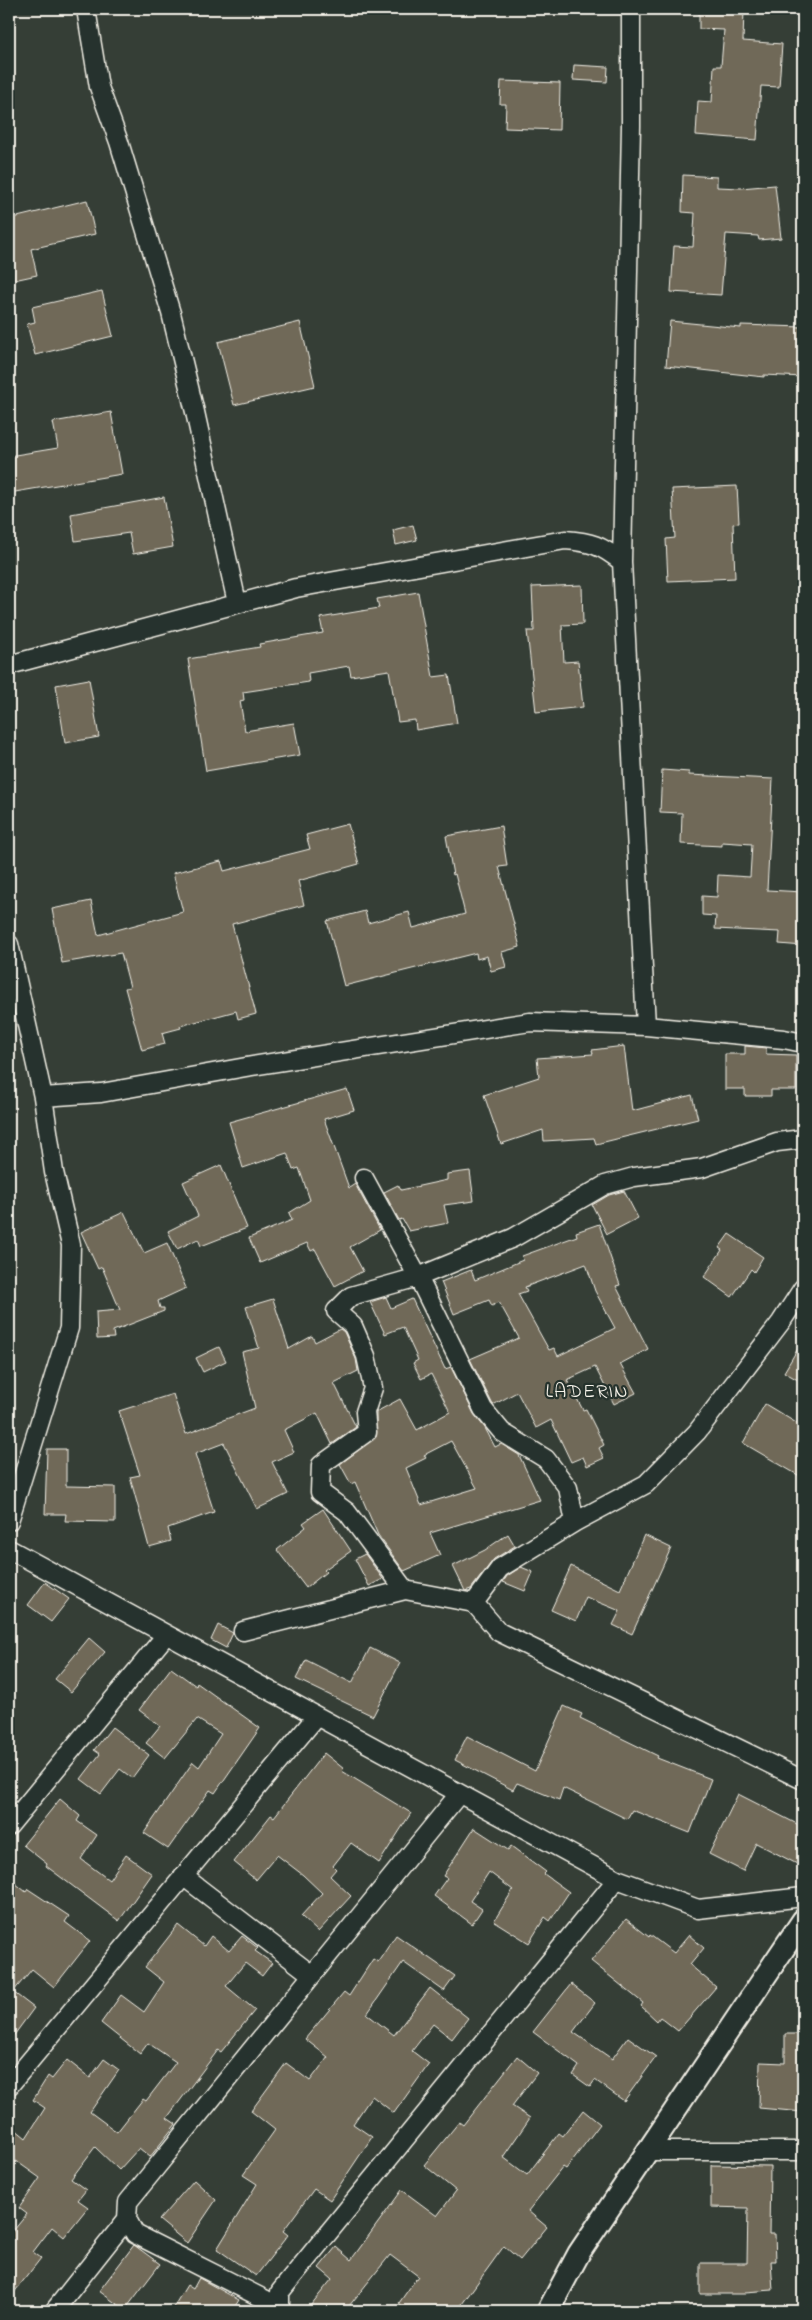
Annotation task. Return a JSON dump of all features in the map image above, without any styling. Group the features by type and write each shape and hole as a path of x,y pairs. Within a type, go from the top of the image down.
{"street":[{"path":"86,9 99,87 119,142 171,313 237,603"},
{"path":"631,9 631,126 622,562 646,1026"},
{"path":"9,665 296,588 565,540 587,541 604,548 622,562"},
{"path":"9,944 43,1097 54,1172 71,1245 69,1328 9,1521"},
{"path":"43,1097 101,1093 246,1067 530,1022 646,1026 784,1039 803,1043"},
{"path":"405,1590 346,1512 320,1492 321,1465 367,1432 365,1412 373,1388 366,1356 353,1326 336,1311 351,1296 418,1277 513,1238 606,1185 634,1177 702,1168 777,1142 803,1140"},
{"path":"364,1178 418,1277 483,1409 502,1432 546,1459 568,1488 575,1522"},
{"path":"474,1603 500,1568 575,1522 646,1484 698,1432 781,1322 803,1288"},
{"path":"9,1549 616,1879 698,1909 803,1897"},
{"path":"243,1631 405,1590 474,1603 499,1632 803,1780"},
{"path":"9,1826 166,1635"},
{"path":"9,2086 316,1717"},
{"path":"458,1794 128,2202 127,2220 135,2234 280,2309 280,2292 616,1879"},
{"path":"183,1876 312,1974"},
{"path":"548,2311 579,2253 803,1920"},
{"path":"648,2151 803,2151"},
{"path":"54,2311 127,2220"}],"building":[{"path":"699,9 744,9 743,41 782,44 779,87 761,86 757,140 696,135 698,101 712,102 714,66 721,66 724,30 699,29"},
{"path":"574,65 608,67 607,82 573,80"},
{"path":"501,81 560,83 559,130 505,128 506,104 500,104"},
{"path":"683,175 717,177 717,187 741,188 775,185 781,238 759,240 758,236 726,234 721,295 671,292 674,246 693,247 695,213 682,212"},
{"path":"87,200 95,234 31,249 37,275 14,280 9,258 9,219"},
{"path":"102,291 113,336 35,355 27,324 35,322 32,307"},
{"path":"670,321 741,328 741,325 803,327 803,377 764,375 764,377 666,366"},
{"path":"300,322 315,386 234,405 218,342"},
{"path":"111,412 122,474 9,493 9,456 58,448 53,422"},
{"path":"737,486 739,523 733,524 735,578 668,581 666,539 675,538 672,489"},
{"path":"164,497 173,547 133,554 129,533 75,541 71,514"},
{"path":"413,525 417,540 396,545 393,530"},
{"path":"582,585 583,624 562,625 564,662 578,661 583,707 536,712 527,631 534,631 532,587"},
{"path":"418,592 433,677 449,675 457,723 416,730 415,720 398,722 389,670 351,676 349,666 308,673 309,682 243,692 244,700 240,701 245,731 294,723 300,755 206,771 188,659 260,647 259,644 323,633 320,618 379,608 377,599"},
{"path":"89,679 99,737 65,743 56,685"},
{"path":"662,770 689,772 689,775 773,779 767,890 803,892 803,946 779,944 780,932 715,929 716,916 702,915 702,896 717,897 718,875 750,877 752,844 722,842 722,846 681,844 682,813 660,812"},
{"path":"348,824 359,864 298,881 304,905 232,924 256,1014 238,1019 236,1011 180,1026 181,1028 162,1033 165,1044 142,1050 125,988 130,987 121,953 62,963 52,909 91,901 98,935 183,912 173,873 221,861 224,871 310,849 306,835"},
{"path":"501,826 507,866 499,867 520,947 502,952 506,967 491,971 487,956 477,959 476,953 344,986 327,921 365,911 368,923 409,912 413,928 465,914 455,874 453,875 446,836"},
{"path":"624,1046 632,1111 692,1095 698,1119 596,1144 594,1138 544,1141 543,1130 501,1144 484,1095 539,1077 537,1058 593,1054 592,1050"},
{"path":"745,1046 766,1048 766,1054 796,1055 796,1090 771,1090 771,1096 745,1096 745,1089 725,1089 725,1054 745,1054"},
{"path":"347,1089 354,1110 324,1119 349,1188 355,1184 380,1230 350,1247 363,1271 335,1286 315,1249 311,1251 307,1243 260,1263 249,1238 292,1220 289,1213 310,1200 299,1168 293,1170 287,1153 243,1168 229,1122"},
{"path":"221,1165 247,1228 201,1246 198,1239 177,1249 168,1231 198,1216 183,1182"},
{"path":"470,1171 474,1201 444,1205 448,1223 409,1231 402,1219 399,1220 384,1192 398,1185 401,1190 447,1180 447,1174"},
{"path":"624,1191 638,1218 607,1234 592,1205 609,1195"},
{"path":"124,1212 144,1253 167,1243 186,1288 158,1301 160,1308 164,1308 164,1311 113,1331 114,1338 97,1339 96,1312 120,1310 102,1267 98,1269 81,1232"},
{"path":"599,1224 620,1285 616,1286 648,1349 620,1364 636,1393 614,1404 595,1367 567,1380 583,1410 586,1409 604,1445 599,1448 604,1458 587,1466 583,1457 571,1462 551,1420 536,1428 517,1392 493,1405 470,1359 519,1338 499,1302 492,1306 489,1300 454,1314 441,1282 471,1270 475,1280 523,1260 522,1256 577,1236 576,1232","holes":["586,1264 595,1291 615,1328 558,1356 554,1348 549,1350 518,1294 527,1291 525,1287"]},
{"path":"729,1234 763,1257 754,1272 751,1269 732,1297 704,1277 722,1250 719,1248"},
{"path":"386,1297 391,1308 412,1299 445,1369 451,1367 474,1414 485,1428 495,1447 501,1444 519,1455 540,1500 430,1533 440,1555 404,1571 378,1535 355,1482 351,1484 340,1464 376,1437 376,1412 400,1399 417,1430 450,1412 431,1374 421,1379 413,1363 418,1360 403,1327 385,1334 370,1302","holes":["451,1441 477,1488 421,1505 406,1468 426,1458 424,1455"]},
{"path":"273,1299 289,1349 312,1336 315,1342 340,1329 344,1332 356,1359 358,1371 334,1383 356,1427 332,1444 317,1413 284,1430 294,1452 272,1462 288,1494 257,1509 224,1443 195,1454 214,1512 168,1528 171,1541 149,1547 130,1477 140,1475 119,1411 173,1394 186,1434 255,1408 242,1352 259,1348 246,1307"},
{"path":"803,1340 803,1383 784,1372"},
{"path":"219,1347 226,1361 203,1372 196,1358"},
{"path":"765,1404 803,1427 803,1478 743,1443"},
{"path":"47,1449 66,1449 66,1486 115,1487 115,1522 65,1521 66,1514 45,1514"},
{"path":"323,1509 351,1551 324,1570 326,1572 306,1588 277,1550 306,1527 303,1523"},
{"path":"508,1534 515,1546 494,1559 471,1589 465,1591 453,1566 485,1550"},
{"path":"644,1535 671,1548 632,1634 613,1625 620,1611 586,1597 576,1621 551,1610 571,1566 620,1590"},
{"path":"365,1554 383,1579 369,1586 355,1559"},
{"path":"521,1567 533,1572 525,1591 503,1582 507,1576"},
{"path":"45,1582 69,1599 51,1622 28,1605"},
{"path":"218,1625 233,1633 226,1648 211,1640"},
{"path":"89,1638 105,1652 71,1692 55,1679"},
{"path":"370,1648 400,1663 373,1716 296,1679 306,1660 352,1683"},
{"path":"171,1668 196,1686 197,1683 260,1728 215,1793 210,1790 168,1849 144,1833 193,1762 199,1767 221,1734 197,1719 165,1758 146,1743 160,1726 139,1710"},
{"path":"564,1706 582,1714 580,1718 658,1756 657,1758 711,1779 690,1833 632,1810 627,1819 563,1788 559,1800 517,1783 513,1790 455,1760 467,1736 535,1771"},
{"path":"112,1727 149,1755 132,1778 120,1769 101,1794 81,1779 100,1754 94,1750"},
{"path":"324,1753 344,1769 342,1771 411,1813 379,1863 351,1843 333,1866 336,1869 330,1876 351,1896 318,1932 301,1916 322,1893 303,1875 277,1855 256,1880 234,1862 271,1815 274,1817"},
{"path":"738,1794 803,1827 803,1867 756,1843 743,1871 709,1854"},
{"path":"60,1799 80,1816 77,1821 97,1835 81,1859 109,1880 126,1855 152,1874 119,1921 46,1866 47,1864 23,1845"},
{"path":"474,1828 508,1850 511,1846 569,1892 550,1921 545,1917 529,1943 494,1921 513,1890 489,1872 470,1901 482,1909 472,1924 434,1896 447,1878 443,1876"},
{"path":"9,1878 26,1892 28,1889 69,1916 65,1922 90,1941 54,1987 32,1969 13,1992 34,2008 9,2042"},
{"path":"626,1919 674,1953 689,1935 704,1948 690,1965 716,1987 678,2031 660,2017 657,2021 641,2006 643,2003 591,1961"},
{"path":"178,1925 204,1946 211,1936 229,1951 242,1936 258,1948 255,1951 272,1963 262,1976 245,1963 226,1986 255,2010 221,2052 218,2050 167,2118 176,2124 150,2157 139,2148 119,2170 95,2147 71,2179 86,2190 78,2200 88,2207 64,2237 52,2227 33,2252 41,2258 9,2299 9,2236 27,2214 19,2208 40,2178 9,2156 9,2124 26,2138 45,2108 33,2100 48,2076 52,2079 67,2060 90,2078 104,2059 119,2070 90,2112 117,2132 143,2099 146,2101 176,2062 148,2043 140,2054 101,2023 121,1995 144,2012 164,1982 145,1967"},
{"path":"396,1935 455,1976 444,1991 403,1962 367,2014 394,2035 430,1988 468,2018 452,2039 433,2024 412,2051 429,2064 394,2113 372,2096 353,2124 372,2137 330,2200 314,2189 283,2231 288,2235 256,2276 217,2249 257,2184 243,2175 275,2130 251,2111 286,2063 310,2081 328,2057 305,2039 344,1992 349,1996 373,1959 378,1962"},
{"path":"571,1984 595,2003 573,2032 612,2059 628,2037 656,2057 624,2101 595,2080 590,2087 573,2075 579,2066 533,2032"},
{"path":"785,2034 803,2034 803,2112 759,2108 760,2062 785,2063"},
{"path":"517,2056 537,2073 512,2106 530,2118 503,2157 527,2175 559,2133 563,2136 583,2110 600,2124 566,2169 563,2167 528,2211 547,2227 520,2260 504,2246 457,2311 409,2311 399,2303 418,2276 390,2255 345,2311 306,2311 332,2279 319,2268 336,2247 351,2260 402,2190 437,2216 456,2191 424,2165 459,2122 463,2125"},
{"path":"711,2165 770,2166 769,2234 775,2234 776,2261 771,2261 773,2290 745,2292 745,2294 700,2294 700,2263 747,2263 748,2208 711,2207"},
{"path":"194,2180 216,2200 187,2243 159,2220"},
{"path":"134,2245 160,2264 125,2310 99,2291"},
{"path":"199,2278 239,2300 232,2311 171,2311 187,2285 193,2289"}],"district":[{"name":"LADERIN","path":"587,1390"}]}
